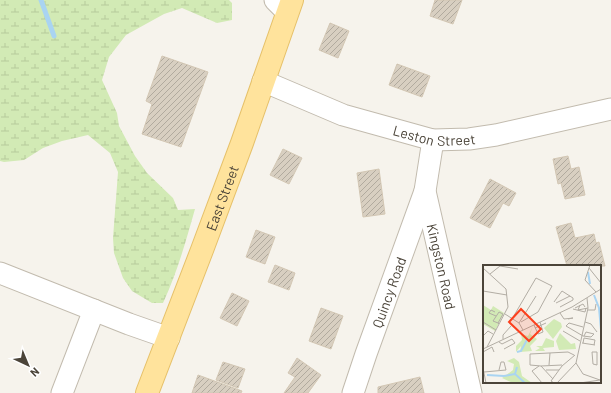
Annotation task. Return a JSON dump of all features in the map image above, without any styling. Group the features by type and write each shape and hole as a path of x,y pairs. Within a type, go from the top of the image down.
{"main road":[{"name":"East Street","path":"147,393 202,250 263,82 285,4"}],"street":[{"name":"Leston Street","path":"263,82 343,115 433,140 496,135 611,109"},
{"name":"Kingston Road","path":"433,140 425,191 471,393"},
{"name":"Quincy Road","path":"353,393 425,191"},
{"path":"2,280 94,310 168,338"},
{"path":"62,393 94,310"}],"green space":[{"path":"0,0 229,0 232,3 232,20 217,23 182,8 164,14 126,35 109,57 102,80 117,113 119,126 135,156 147,173 173,198 178,210 195,209 177,269 163,303 152,303 132,291 123,278 114,253 113,238 118,172 110,153 88,135 62,141 43,148 24,160 0,161"}],"building":[{"path":"435,0 462,0 453,24 430,16"},
{"path":"330,23 349,31 338,58 319,50"},
{"path":"162,56 208,72 181,147 142,134 152,104 146,101"},
{"path":"397,64 430,76 422,97 389,85"},
{"path":"283,149 302,158 289,184 270,175"},
{"path":"568,156 571,169 579,167 585,195 565,199 561,183 558,184 553,159"},
{"path":"379,169 385,214 363,217 357,173"},
{"path":"490,179 516,193 509,206 503,203 490,228 470,218"},
{"path":"571,223 575,238 594,234 596,243 599,242 605,266 567,265 556,227"},
{"path":"256,230 275,237 265,264 246,257"},
{"path":"275,265 295,273 289,290 268,282"},
{"path":"232,293 249,301 237,326 220,318"},
{"path":"321,308 343,316 331,349 309,341"},
{"path":"297,358 321,375 308,393 284,393 295,377 288,373"},
{"path":"223,362 245,369 238,388 216,380"},
{"path":"198,375 242,391 241,393 192,393"},
{"path":"420,377 424,393 378,393 378,387"}],"waterway":[{"path":"41,0 54,36"}]}
